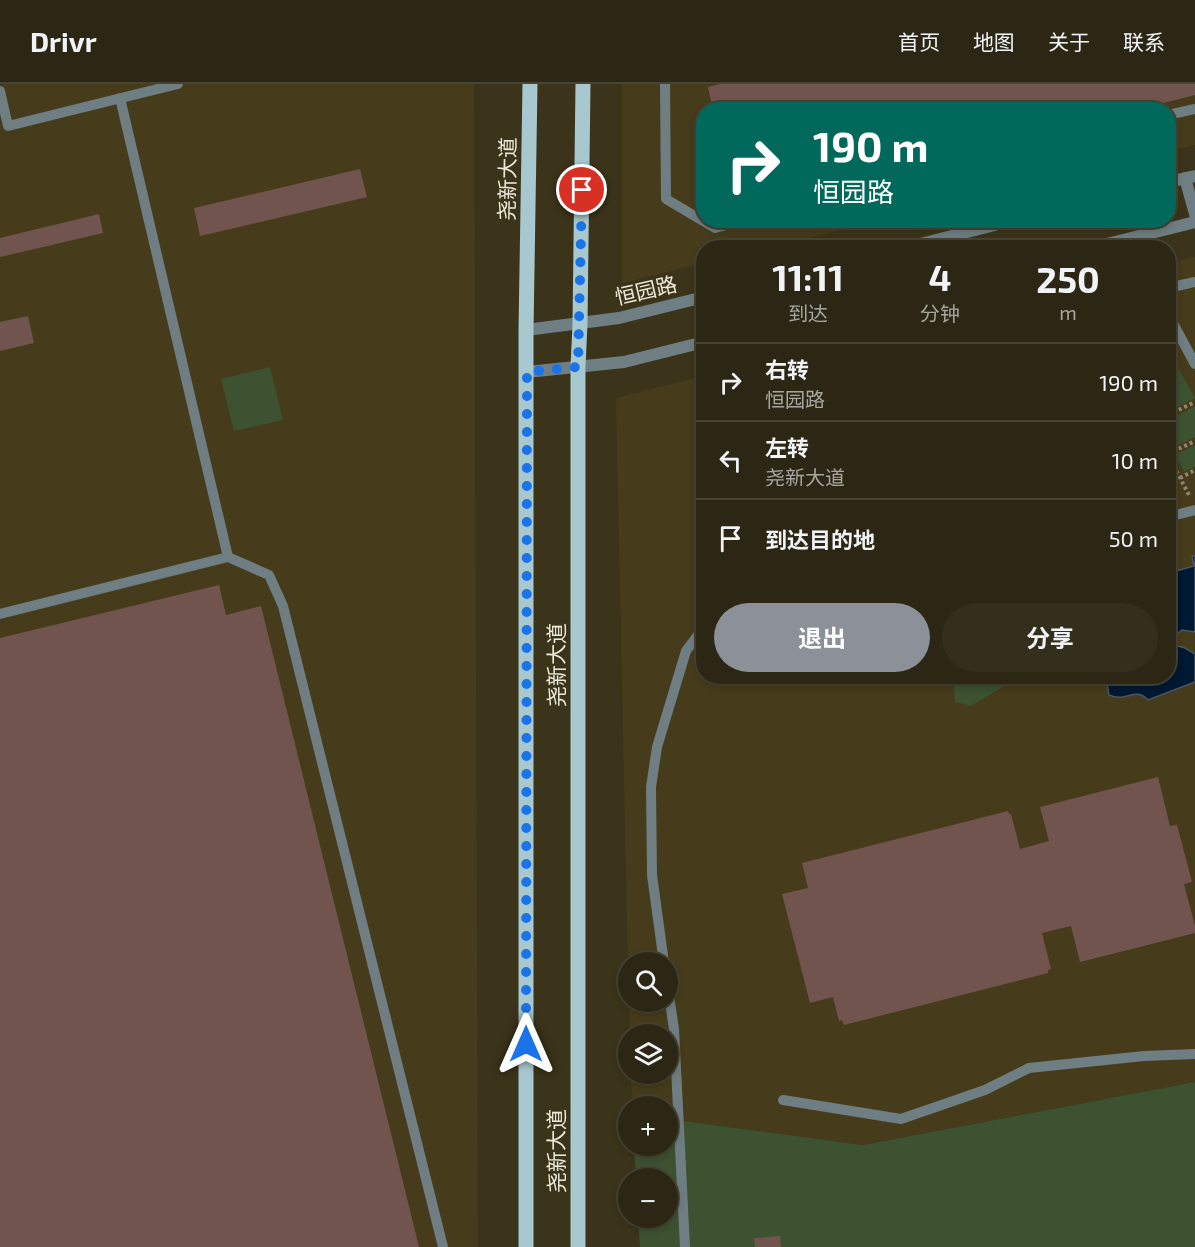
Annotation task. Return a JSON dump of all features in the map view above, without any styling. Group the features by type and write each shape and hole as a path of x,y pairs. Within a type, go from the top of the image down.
{"main road":[{"name":"尧新大道","path":"526,1247 526,330 530,84"},
{"name":"尧新大道","path":"578,1247 578,367 582,84"}],"street":[{"path":"1190,177 1195,214"},
{"path":"1176,227 1195,222"},
{"path":"936,240 983,228"},
{"path":"1123,240 1171,228"},
{"name":"恒园路","path":"526,330 619,318 696,299"},
{"path":"527,372 624,362 696,344"}],"lane":[{"path":"0,91 8,126 178,84"},
{"path":"665,84 666,199 696,217"},
{"path":"120,98 228,557"},
{"path":"1176,113 1195,109"},
{"path":"1176,286 1195,282"},
{"path":"1176,329 1195,364"},
{"path":"1176,515 1195,510"},
{"path":"0,614 228,557 269,575 283,606 443,1247"},
{"path":"662,952 652,875 651,787 657,747 686,651 696,638"},
{"path":"671,1012 685,1247"},
{"path":"783,1100 901,1119 985,1090 1029,1068 1144,1056 1195,1054"}],"path":[{"path":"1176,412 1195,402"},
{"path":"1176,451 1195,441"},
{"path":"1176,470 1190,497"},
{"path":"1180,478 1195,470"}],"shaded area":[{"path":"0,84 474,84 478,1247 0,1247"},
{"path":"622,84 1195,84 1195,145 1176,149 1176,102 696,102 696,228 851,228 798,240 696,240 696,265 622,283"},
{"path":"1195,257 1195,1082 863,1145 678,1120 678,1096 632,1096 631,1084 678,1084 678,1024 630,1024 629,1012 678,1012 678,952 628,952 616,398 696,378 696,684 1176,684 1176,261"}],"green space":[{"path":"1176,364 1195,398 1176,408"},
{"path":"270,367 283,420 234,431 221,379"},
{"path":"1195,406 1195,437 1176,447 1176,416"},
{"path":"1195,445 1195,466 1184,472 1176,454"},
{"path":"955,684 1007,684 971,706 955,702"},
{"path":"1195,1082 1195,1247 640,1247 639,1228 678,1228 678,1168 635,1168 635,1156 678,1156 678,1120 863,1145"}],"water":[{"path":"1192,556 1195,556 1195,632 1182,630 1176,635 1176,571 1194,566"},
{"path":"1176,643 1178,646 1195,654 1195,682 1148,700 1139,694 1121,697 1109,695 1107,684 1176,684"}],"building":[{"path":"720,84 1195,84 1195,95 1167,102 711,102 708,87"},
{"path":"360,169 367,197 200,236 194,208"},
{"path":"99,214 103,233 0,257 0,238"},
{"path":"28,316 34,343 0,351 0,322"},
{"path":"219,585 226,615 261,606 419,1247 0,1247 0,638"},
{"path":"1158,777 1170,826 1177,825 1192,882 1184,884 1195,933 1080,962 1071,926 1042,933 1051,969 1048,973 844,1025 842,1020 839,1021 833,997 810,1003 782,894 808,888 802,863 1008,811 1011,814 1020,849 1049,841 1040,807"},
{"path":"780,1236 781,1247 755,1247 754,1238"}],"route":[{"path":"526,1044 527,372 578,367 582,190"}]}
